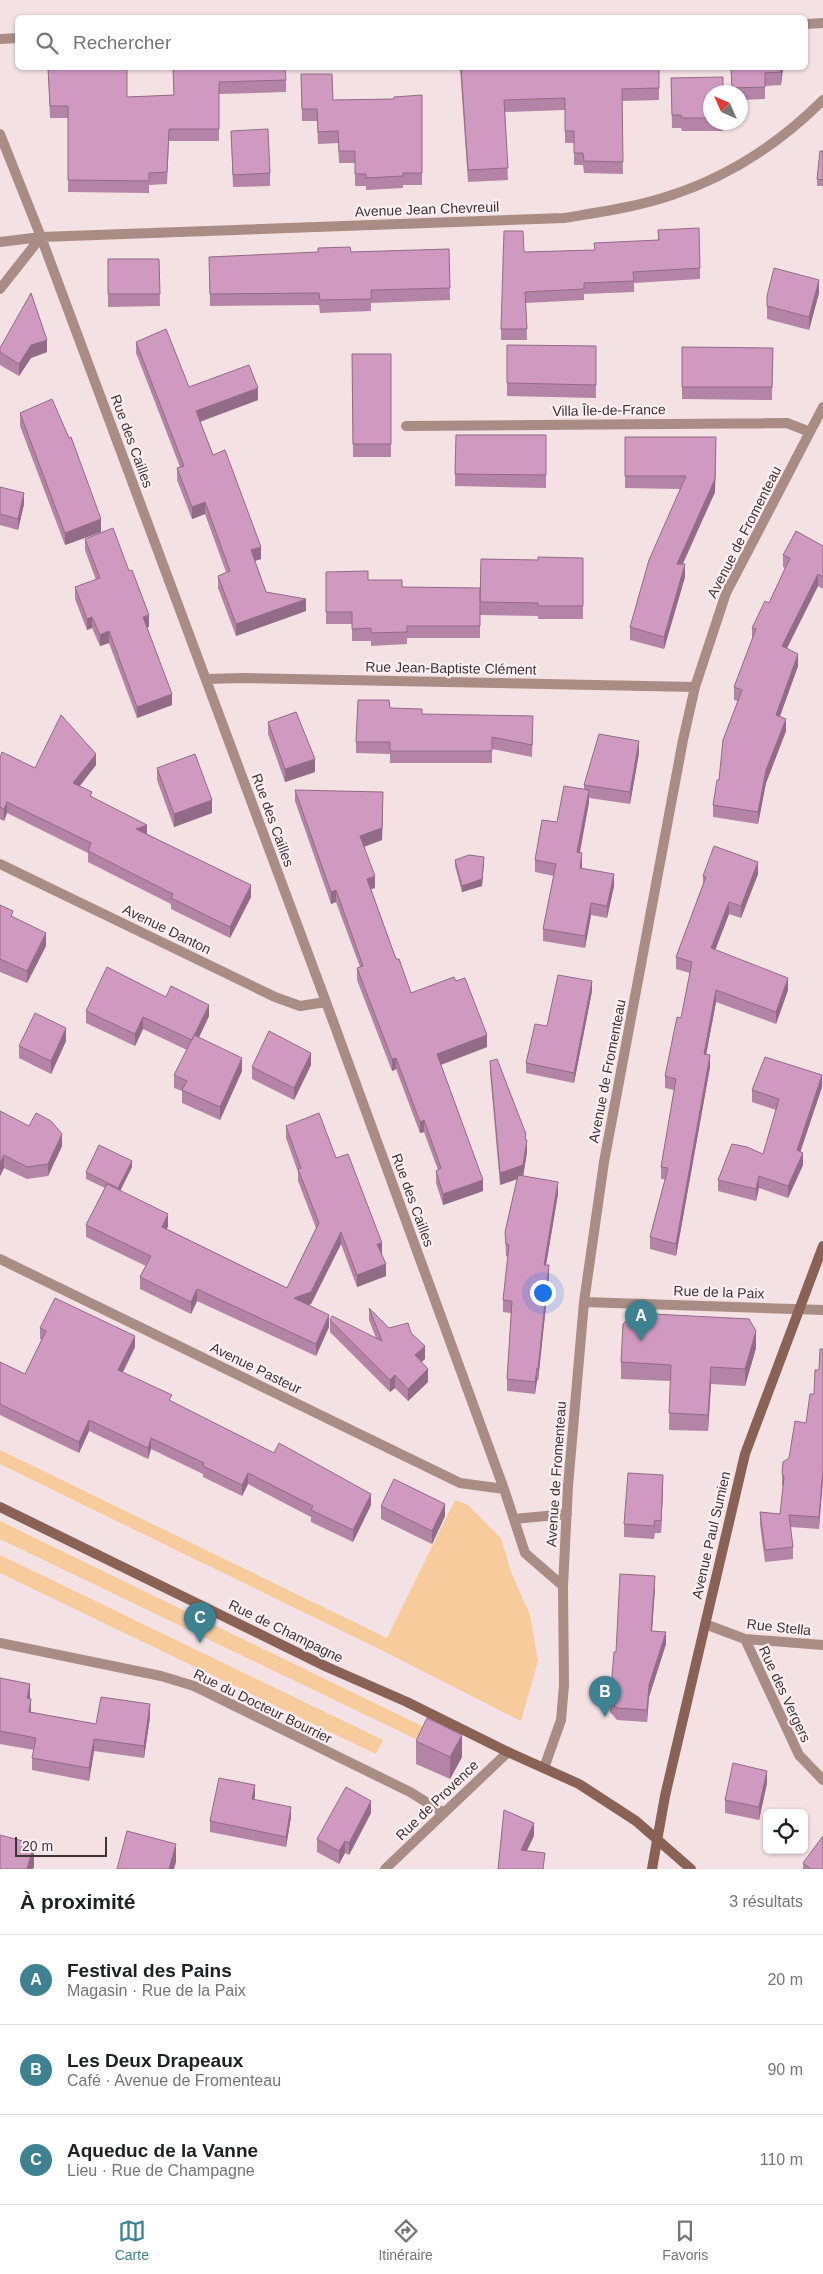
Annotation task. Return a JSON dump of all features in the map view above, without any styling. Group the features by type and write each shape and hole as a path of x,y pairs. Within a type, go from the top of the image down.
{"street":[{"path":"808,24 823,23"},
{"path":"0,38 15,38"},
{"name":"Avenue Jean Chevreuil","path":"0,242 41,237 564,218 618,210 672,195 721,175 771,145 823,100"},
{"name":"Rue des Cailles","path":"0,134 41,237 326,1002 504,1489 525,1553 563,1586"},
{"path":"0,289 41,237"},
{"name":"Avenue de Fromenteau","path":"544,1768 560,1720 564,1685 563,1586 584,1302 604,1162 695,687 726,593 823,408"},
{"name":"Villa Île-de-France","path":"406,426 787,422 810,432"},
{"name":"Rue Jean-Baptiste Clément","path":"206,679 254,678 695,687"},
{"name":"Avenue Danton","path":"0,864 275,997 300,1006 326,1002"},
{"name":"Avenue Paul Sumien","path":"652,1869 665,1796 744,1454 823,1246"},
{"name":"Avenue Pasteur","path":"0,1260 460,1483 504,1489"},
{"name":"Rue de la Paix","path":"584,1302 823,1310"},
{"name":"Rue de Champagne","path":"0,1507 318,1662 579,1784 636,1821 691,1869"},
{"path":"514,1519 567,1514"},
{"name":"Rue Stella","path":"704,1624 745,1639 823,1646"},
{"name":"Rue des Vergers","path":"745,1639 799,1755 823,1780"},
{"name":"Rue du Docteur Bourrier","path":"0,1643 161,1676 194,1686 410,1792 444,1814"},
{"name":"Rue de Provence","path":"385,1869 508,1752"}],"shaded area":[{"path":"0,1450 387,1638 455,1500 468,1505 501,1538 511,1572 530,1615 538,1661 521,1721 383,1651 0,1464"},
{"path":"0,1521 432,1731 426,1744 0,1539"},
{"path":"0,1555 383,1740 376,1754 0,1573"}],"building":[{"path":"48,70 127,70 127,97 174,95 173,70 285,70 286,80 219,82 219,129 169,129 167,172 149,173 149,181 68,180 68,106 50,106"},
{"path":"461,70 659,70 659,88 622,89 623,162 584,161 583,153 574,153 574,131 565,131 565,98 504,100 508,168 468,170"},
{"path":"731,70 781,70 781,72 765,73 765,87 748,88 748,85 732,85"},
{"path":"301,74 332,74 333,100 394,99 394,97 422,95 422,173 403,173 403,176 366,178 366,174 355,174 355,151 339,151 338,131 318,132 317,109 302,109"},
{"path":"723,77 723,85 703,85 703,118 682,118 681,115 672,115 671,78"},
{"path":"268,129 270,173 233,175 231,131"},
{"path":"820,151 823,151 823,180 817,179"},
{"path":"699,228 700,268 633,272 634,281 584,283 584,289 525,292 527,329 501,329 504,231 523,231 524,252 595,250 594,243 659,240 658,230"},
{"path":"350,247 351,252 449,249 450,288 371,290 371,299 320,300 319,293 210,294 209,257 318,252 318,248"},
{"path":"108,259 159,259 160,294 108,294"},
{"path":"774,268 819,280 809,317 767,306 767,296"},
{"path":"31,293 47,340 31,345 19,364 0,352 0,348"},
{"path":"166,329 189,387 249,365 258,388 196,411 213,455 225,450 261,547 251,550 266,592 306,599 236,624 218,576 230,571 205,502 192,507 177,468 184,466 136,342"},
{"path":"507,345 596,346 596,385 507,383"},
{"path":"682,347 773,348 772,387 682,387"},
{"path":"352,354 391,354 391,444 353,444"},
{"path":"52,399 69,438 71,437 101,519 65,533 20,413"},
{"path":"456,435 546,435 546,475 455,474"},
{"path":"625,437 716,437 715,479 677,564 685,564 664,637 630,627 649,560 686,476 625,476"},
{"path":"0,487 24,493 18,519 0,514"},
{"path":"113,528 129,571 132,570 149,615 143,617 172,694 137,707 109,631 100,635 92,617 87,619 75,587 100,578 85,539"},
{"path":"796,531 823,546 823,577 818,574 782,646 798,654 776,715 786,719 766,770 758,812 713,805 717,780 719,780 723,740 742,690 734,687 756,629 752,628 765,601 769,603 790,558 783,555"},
{"path":"538,557 583,558 583,606 538,606 538,603 480,602 481,559 538,560"},
{"path":"368,571 368,580 402,580 402,587 480,588 480,626 407,626 407,632 371,633 371,628 352,629 352,612 326,612 326,572"},
{"path":"358,700 389,700 390,708 422,709 422,714 533,716 532,745 492,737 492,751 390,751 390,742 356,742"},
{"path":"296,712 315,759 285,769 268,722"},
{"path":"61,715 96,754 73,783 92,792 90,796 147,825 136,829 251,885 230,927 171,898 173,894 88,851 91,843 7,802 4,809 0,807 0,758 2,752 35,768"},
{"path":"599,734 639,741 630,792 584,785"},
{"path":"195,754 212,800 174,814 157,768"},
{"path":"564,786 589,790 577,852 582,853 580,868 614,874 607,906 591,903 585,936 543,929 556,864 535,860 542,820 557,822"},
{"path":"295,790 383,792 382,828 360,836 375,876 367,879 396,959 399,959 411,993 454,977 456,981 465,978 487,1035 437,1054 483,1180 443,1194 436,1171 441,1168 424,1120 420,1122 396,1058 392,1059 357,968 363,966 336,890 331,892"},
{"path":"714,846 758,862 741,906 729,902 711,948 788,978 776,1012 716,990 704,1054 710,1055 676,1244 650,1237 668,1168 661,1167 676,1079 665,1076 677,1017 681,1018 692,962 676,957 706,877 703,876"},
{"path":"469,855 484,857 482,879 462,886 455,860"},
{"path":"0,905 13,911 11,916 46,933 27,971 0,959"},
{"path":"107,967 166,997 171,986 209,1005 192,1040 143,1017 135,1034 86,1011"},
{"path":"558,975 592,981 574,1073 526,1063 535,1024 547,1026"},
{"path":"35,1013 66,1028 51,1061 19,1046"},
{"path":"269,1031 311,1053 294,1088 252,1067"},
{"path":"194,1035 242,1058 220,1107 182,1090 187,1081 174,1075"},
{"path":"765,1057 822,1075 797,1150 803,1153 788,1186 759,1176 756,1189 718,1180 732,1144 747,1147 763,1154 779,1099 752,1090"},
{"path":"497,1059 526,1134 525,1139 527,1140 523,1165 500,1173 490,1061"},
{"path":"0,1111 29,1126 36,1113 51,1121 62,1134 48,1164 27,1167 4,1155 0,1163"},
{"path":"319,1113 336,1158 348,1154 382,1243 377,1244 386,1264 357,1275 341,1232 311,1292 294,1298 329,1315 316,1344 197,1289 191,1302 140,1277 151,1256 86,1225 107,1184 168,1214 162,1227 287,1288 319,1223 298,1169 301,1168 286,1126"},
{"path":"99,1145 132,1161 118,1188 86,1172"},
{"path":"518,1175 558,1182 544,1265 549,1265 535,1382 507,1379 512,1301 503,1300 509,1245 506,1244 505,1232"},
{"path":"55,1298 135,1336 118,1370 172,1395 169,1400 274,1453 279,1443 371,1494 353,1530 311,1510 313,1506 248,1473 242,1485 203,1466 204,1463 151,1438 148,1448 89,1420 79,1442 0,1404 0,1362 25,1374 46,1331 40,1328"},
{"path":"369,1308 389,1328 408,1323 411,1333 425,1346 415,1355 428,1369 408,1389 395,1375 390,1380 330,1320 332,1316 382,1341"},
{"path":"635,1313 749,1319 756,1331 745,1369 711,1367 708,1415 669,1413 671,1365 621,1362 623,1324"},
{"path":"820,1349 823,1349 823,1469 819,1517 789,1515 793,1547 765,1550 760,1512 780,1514 784,1477 782,1473 783,1462 789,1458 795,1421 806,1423 810,1394 814,1394 815,1370 819,1370"},
{"path":"628,1473 663,1475 661,1521 655,1520 654,1526 624,1524"},
{"path":"394,1479 445,1504 432,1531 381,1506"},
{"path":"620,1574 655,1576 651,1631 666,1632 649,1685 647,1710 617,1708 610,1700 614,1652 616,1652"},
{"path":"0,1678 30,1684 27,1698 31,1699 29,1712 96,1724 101,1697 150,1704 144,1746 94,1739 89,1768 32,1758 36,1738 0,1731"},
{"path":"427,1718 462,1735 450,1757 416,1741"},
{"path":"733,1763 767,1771 759,1807 725,1800"},
{"path":"219,1778 255,1785 252,1799 291,1807 286,1837 210,1821"},
{"path":"346,1787 371,1801 349,1843 345,1841 339,1851 317,1839"},
{"path":"504,1810 534,1823 521,1850 545,1853 543,1869 498,1869"},
{"path":"127,1831 176,1844 169,1869 117,1869"},
{"path":"0,1835 34,1844 27,1869 0,1869"},
{"path":"823,1836 823,1869 811,1869 803,1863"}],"place":[{"name":"Festival des Pains","path":"641,1341"},
{"name":"Aqueduc de la Vanne","path":"200,1643"},
{"name":"Les Deux Drapeaux","path":"605,1717"}]}
